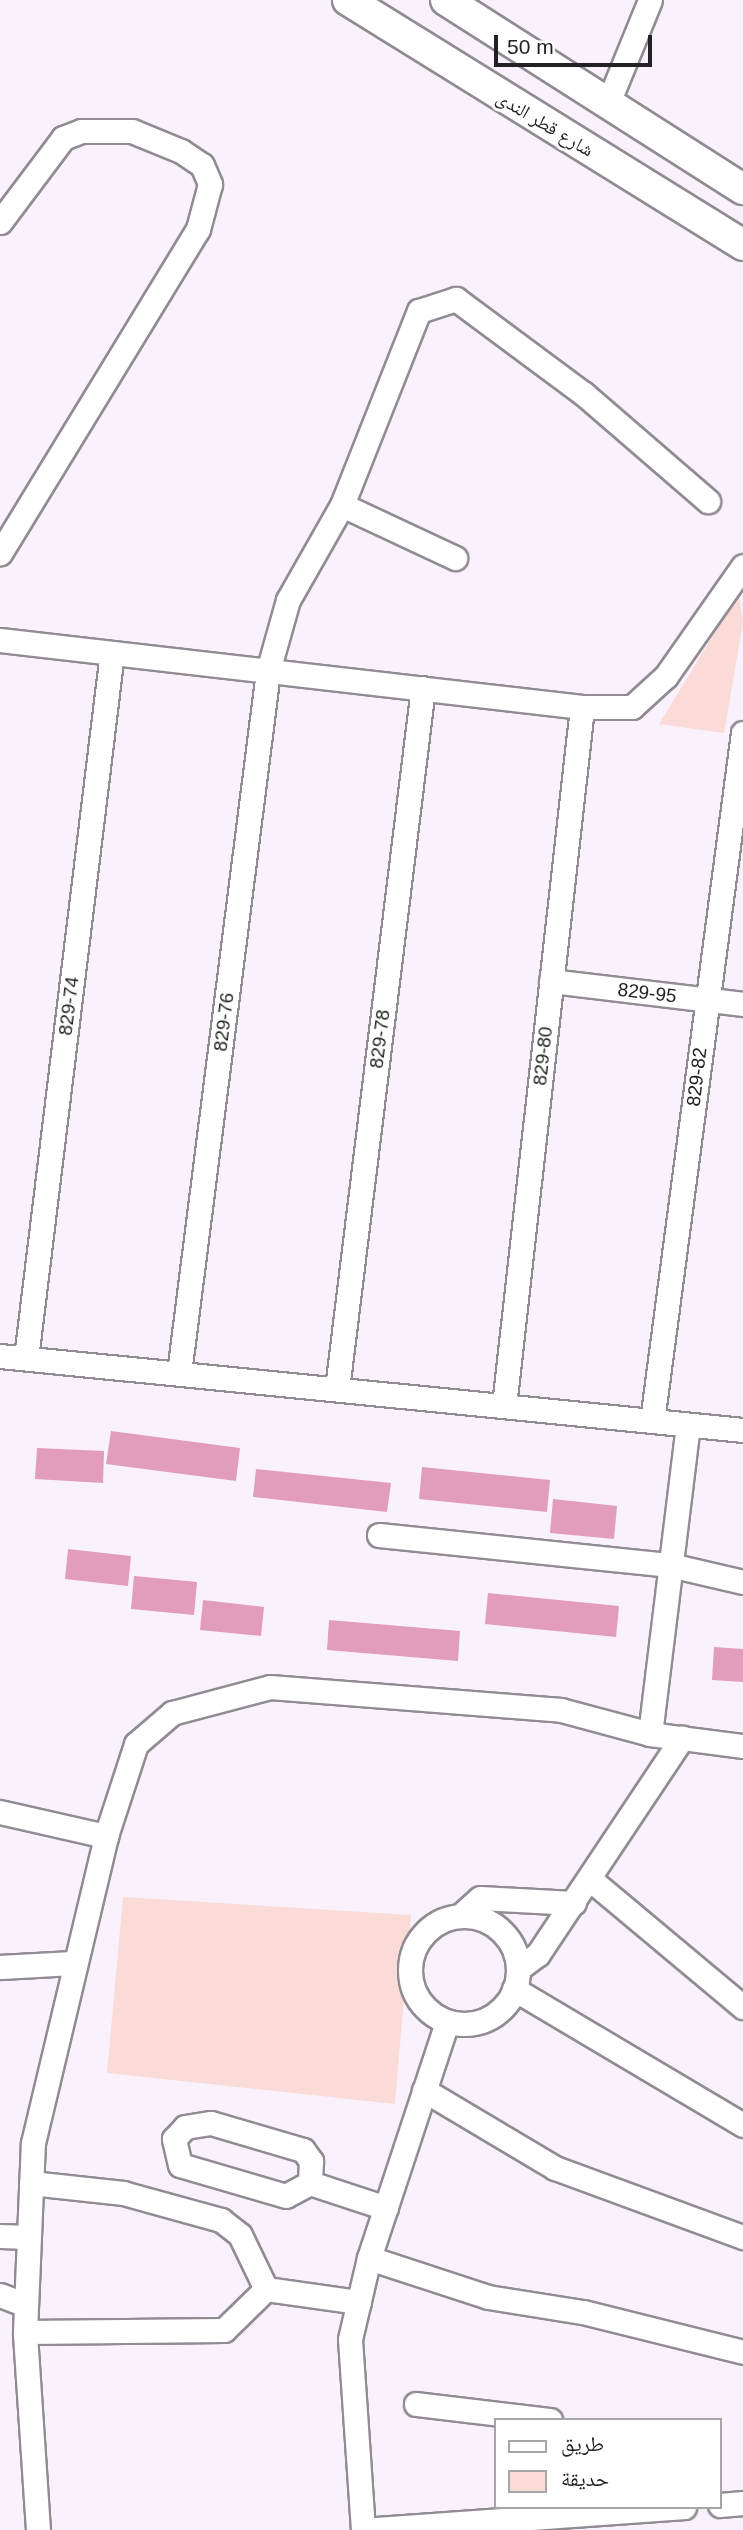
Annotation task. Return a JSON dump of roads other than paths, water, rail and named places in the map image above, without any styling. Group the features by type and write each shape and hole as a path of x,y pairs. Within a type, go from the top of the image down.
{"main road":[{"name":"شارع قطر الندى","path":"348,0 743,245"},
{"path":"446,0 743,188"}],"street":[{"path":"608,103 650,0"},
{"path":"0,222 63,138 81,131 132,131 181,151 202,165 210,184 198,229 0,553"},
{"name":"829-76","path":"179,1373 268,671 288,600 342,505 419,311 456,299 584,394 708,501"},
{"path":"342,505 455,558"},
{"path":"0,640 582,707 632,707 649,697 743,566"},
{"name":"829-74","path":"26,1358 112,653"},
{"name":"829-78","path":"337,1390 423,688"},
{"name":"829-80","path":"504,1406 582,707"},
{"name":"829-82","path":"652,1421 743,733"},
{"name":"829-95","path":"551,981 743,1004"},
{"path":"0,1356 743,1430"},
{"path":"650,1734 688,1425"},
{"path":"379,1535 670,1565 743,1582"},
{"path":"38,2530 25,2332 33,2143 106,1836 136,1744 172,1713 270,1687 561,1710 650,1734 743,1746"},
{"path":"574,1903 480,1898 461,1915 423,1934 411,1963 415,1994 447,2022 487,2019 538,1954 591,1880 682,1738"},
{"path":"0,1812 106,1836"},
{"path":"591,1880 743,2007"},
{"path":"461,1915 501,1930 516,1979 743,2125"},
{"path":"0,1967 75,1963"},
{"path":"447,2022 369,2258 350,2339 363,2530 573,2511 628,2509"},
{"path":"425,2090 555,2168 743,2237"},
{"path":"310,2183 311,2161 290,2145 211,2123 185,2127 174,2138 173,2155 195,2173 286,2196 310,2183 386,2208"},
{"path":"31,2183 123,2193 221,2220 240,2235 267,2288"},
{"path":"0,2236 29,2237"},
{"path":"369,2258 501,2301 583,2312 743,2352"},
{"path":"267,2288 359,2302"},
{"path":"25,2332 225,2330 267,2288"},
{"path":"0,2295 26,2305"},
{"path":"415,2404 533,2418"},
{"path":"722,2505 743,2503"}]}
